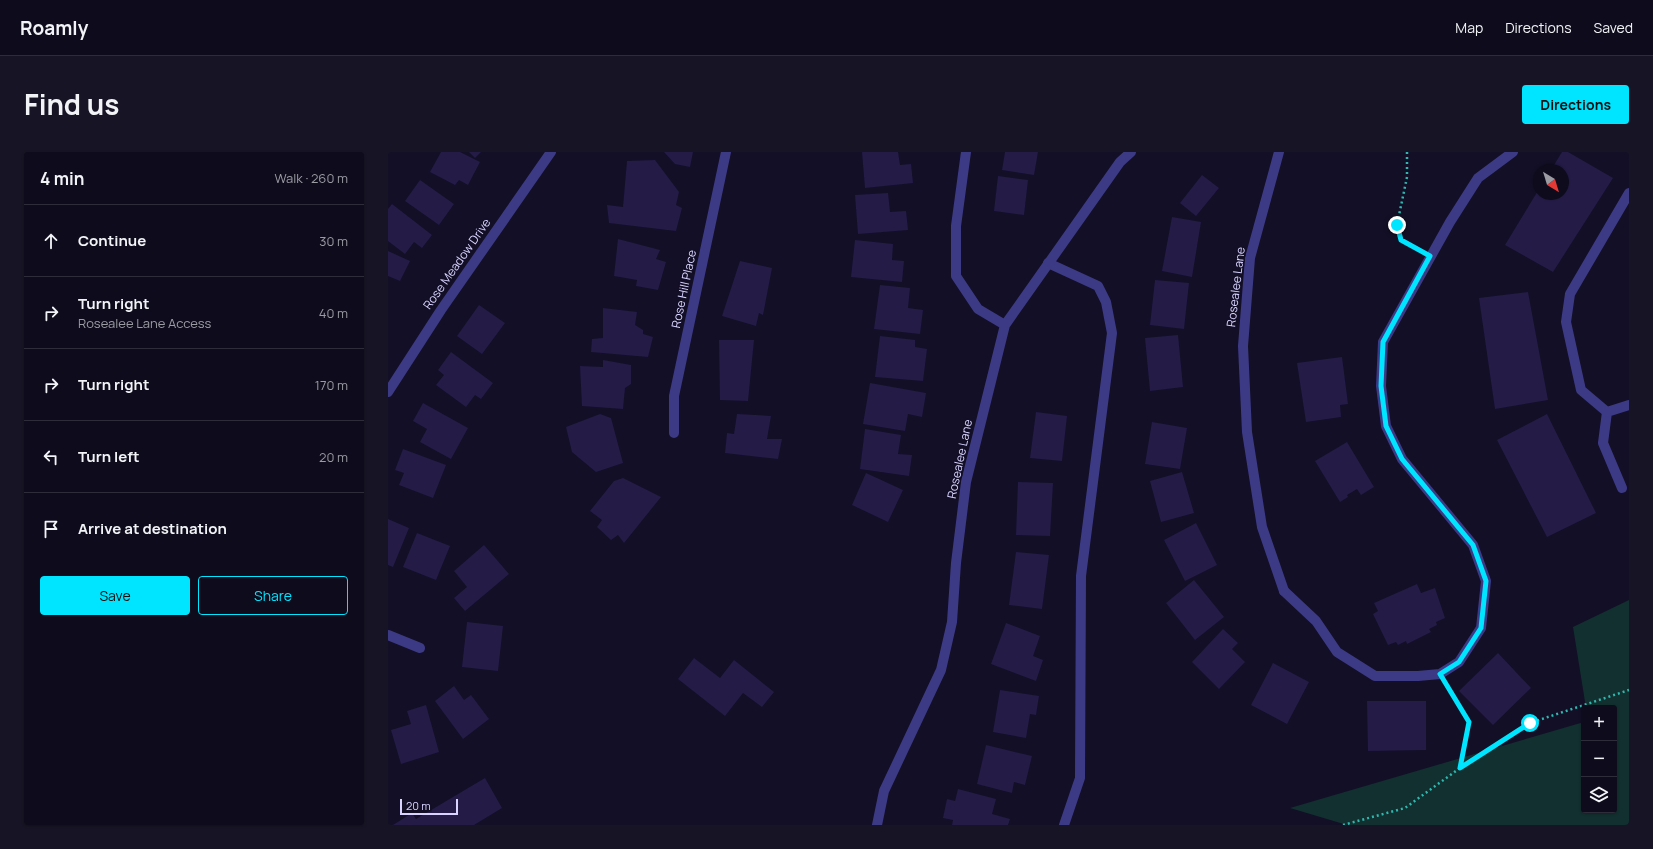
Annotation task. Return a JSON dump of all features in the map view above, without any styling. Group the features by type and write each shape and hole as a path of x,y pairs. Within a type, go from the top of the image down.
{"street":[{"name":"Rose Meadow Drive","path":"388,392 441,310 551,152"},
{"name":"Rose Hill Place","path":"674,433 674,396 726,152"},
{"path":"966,152 956,226 956,276 978,309 1005,325"},
{"name":"Rosealee Lane","path":"877,825 884,791 941,670 952,622 956,563 966,482 1005,325 1120,162 1131,152"},
{"name":"Rosealee Lane","path":"1279,152 1250,258 1243,346 1247,432 1262,527 1284,591 1316,621 1337,652 1375,676 1418,676 1440,674"},
{"path":"1440,674 1459,662 1481,628 1486,581 1473,545 1402,459 1386,426 1381,386 1383,342 1430,256 1478,178 1513,152"},
{"path":"1606,412 1581,390 1566,322 1570,294 1629,193"},
{"path":"1048,263 1098,286 1106,302 1112,333 1081,576 1080,778 1064,825"},
{"path":"1606,412 1629,405"},
{"path":"1606,412 1603,444 1622,488"},
{"path":"388,635 420,648"}],"path":[{"path":"1407,152 1407,177 1397,225 1401,240 1430,256"},
{"path":"1440,674 1469,722 1460,768"},
{"path":"1343,825 1405,808 1460,768 1530,723 1629,690"}],"green space":[{"path":"1629,600 1629,825 1347,825 1290,808 1581,723 1581,813 1617,813 1617,705 1586,705 1573,627"}],"building":[{"path":"441,152 460,152 480,162 468,185 459,180 455,185 430,172"},
{"path":"469,152 481,152 475,158"},
{"path":"664,152 693,152 690,167 675,164"},
{"path":"862,152 898,152 900,165 911,164 913,183 865,188"},
{"path":"1005,152 1038,152 1034,175 1002,170"},
{"path":"1562,152 1568,152 1613,178 1553,272 1505,245 1533,199 1569,200 1569,164 1555,164"},
{"path":"655,160 679,192 676,205 682,208 676,231 609,223 607,205 623,207 627,161"},
{"path":"1202,175 1219,188 1196,216 1180,203"},
{"path":"998,176 1028,180 1024,215 994,211"},
{"path":"420,180 454,204 439,225 405,201"},
{"path":"888,193 890,212 906,211 908,230 858,234 855,195"},
{"path":"392,204 432,235 422,248 414,242 405,254 388,241 388,209"},
{"path":"1172,217 1201,222 1192,277 1162,271"},
{"path":"618,239 660,250 656,259 666,262 658,290 636,286 637,280 614,276"},
{"path":"855,240 893,244 892,260 904,261 902,282 851,277"},
{"path":"388,251 410,261 400,281 388,276"},
{"path":"740,261 772,268 763,315 759,313 756,326 722,316"},
{"path":"1155,280 1189,283 1184,329 1150,325"},
{"path":"880,285 910,288 908,308 923,310 920,334 874,329"},
{"path":"1528,292 1548,400 1495,409 1479,298"},
{"path":"479,305 505,323 482,354 457,336"},
{"path":"603,308 637,312 635,325 643,330 643,334 653,337 648,357 591,352 592,339 603,338"},
{"path":"1178,335 1183,387 1150,391 1145,338"},
{"path":"880,336 915,340 915,347 927,349 923,381 875,377"},
{"path":"719,340 754,340 748,401 720,400"},
{"path":"451,352 493,383 481,399 475,395 466,407 436,385 444,375 438,370"},
{"path":"1342,357 1348,404 1340,405 1341,417 1306,422 1297,363"},
{"path":"603,360 631,365 631,384 625,388 623,409 582,406 580,366 603,367"},
{"path":"870,383 926,393 922,417 908,414 905,431 863,424"},
{"path":"423,403 468,428 451,459 420,442 427,429 413,421"},
{"path":"1036,412 1067,416 1062,461 1030,458"},
{"path":"600,414 611,418 623,463 596,472 572,452 566,427"},
{"path":"737,414 771,416 767,439 782,439 778,459 725,453 727,433 734,434"},
{"path":"1547,414 1596,513 1547,537 1497,440"},
{"path":"1152,422 1187,428 1180,469 1145,464"},
{"path":"865,429 901,435 898,454 912,455 909,476 860,469"},
{"path":"1347,442 1374,487 1361,495 1357,489 1347,495 1348,497 1340,502 1315,461"},
{"path":"403,449 446,465 433,498 399,485 404,473 395,470"},
{"path":"1182,472 1194,513 1161,522 1150,481"},
{"path":"866,473 903,490 888,522 852,505"},
{"path":"623,478 661,497 624,543 618,535 611,540 597,527 602,520 590,511 614,481"},
{"path":"1018,482 1053,483 1050,536 1016,535"},
{"path":"388,519 409,528 393,567 388,565"},
{"path":"1196,523 1217,565 1185,581 1164,540"},
{"path":"417,533 450,546 436,580 403,567"},
{"path":"484,545 509,574 465,611 454,598 467,587 454,571"},
{"path":"1016,552 1049,555 1042,609 1009,605"},
{"path":"1194,580 1224,617 1195,640 1166,603"},
{"path":"1417,584 1421,593 1435,588 1445,618 1436,622 1437,625 1429,629 1431,632 1407,644 1406,641 1398,645 1396,642 1388,645 1373,614 1378,611 1374,603"},
{"path":"467,622 503,626 498,671 462,667"},
{"path":"1006,623 1040,636 1033,656 1043,660 1036,681 991,664"},
{"path":"1223,629 1238,643 1232,649 1245,662 1219,689 1192,662"},
{"path":"1498,653 1531,688 1493,725 1459,691"},
{"path":"694,658 720,678 734,660 774,692 762,707 743,693 725,716 678,679"},
{"path":"1273,663 1309,682 1287,724 1251,705"},
{"path":"454,686 464,700 471,695 489,719 463,739 435,701"},
{"path":"1000,690 1039,696 1036,715 1030,714 1026,738 993,732"},
{"path":"1367,701 1426,701 1426,750 1368,751"},
{"path":"426,705 439,752 401,764 391,730 411,724 407,711"},
{"path":"986,745 1032,756 1025,785 1014,782 1012,793 977,784"},
{"path":"485,778 502,808 474,825 393,825 412,813 416,819"},
{"path":"958,789 996,799 992,814 1010,819 1008,825 952,825 953,820 943,818 947,799 955,801"}],"route":[{"path":"1397,225 1401,240 1430,256 1383,342 1381,386 1386,426 1402,459 1473,545 1486,581 1481,628 1459,662 1440,674 1469,722 1460,768 1530,723"}]}
